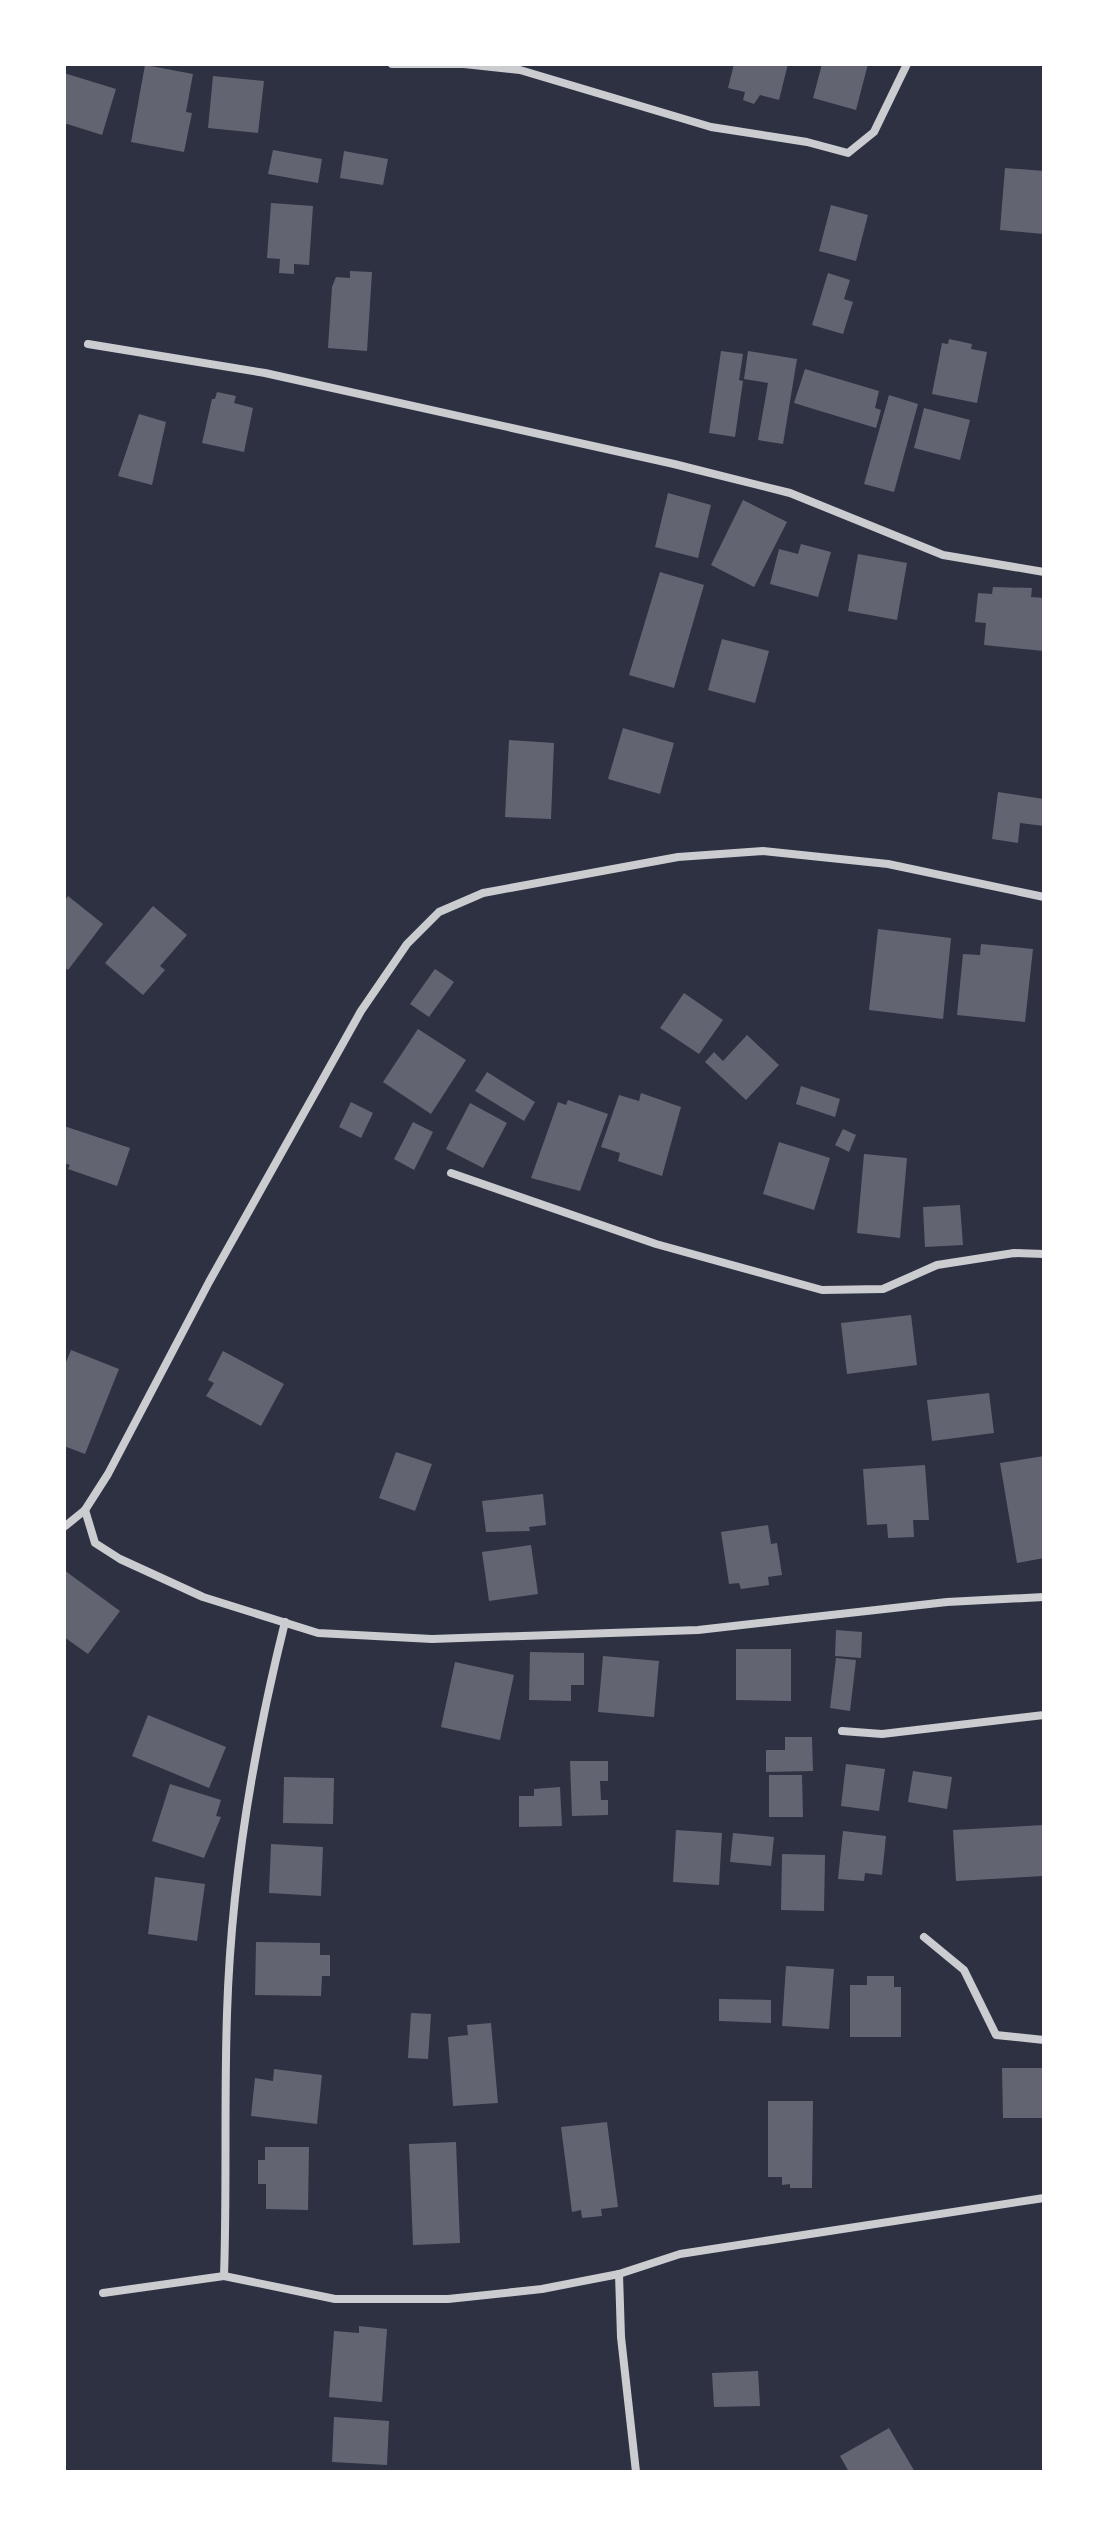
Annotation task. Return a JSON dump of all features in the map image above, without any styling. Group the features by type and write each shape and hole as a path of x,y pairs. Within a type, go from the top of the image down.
{"street":[{"path":"392,64 464,64 520,70 711,127 807,142 848,153 874,132 907,64"},
{"path":"88,344 265,373 674,464 790,493 943,555 1044,572"},
{"path":"64,1527 85,1510 108,1474 209,1282 361,1011 407,944 439,912 483,893 678,857 763,851 888,864 1044,897"},
{"path":"451,1173 656,1244 822,1290 883,1289 937,1265 1014,1253 1044,1254"},
{"path":"85,1510 95,1543 120,1559 203,1597 318,1633 432,1639 601,1636 727,1627 947,1602 1044,1597"},
{"path":"224,2276 227,2014 232,1943 256,1741 285,1622"},
{"path":"842,1731 882,1734 1044,1715"},
{"path":"924,1937 964,1970 996,2035 1044,2040"},
{"path":"103,2293 224,2276 335,2299 448,2299 542,2289 619,2274 695,2252 1044,2198"},
{"path":"619,2274 621,2337 636,2472"}],"building":[{"path":"734,64 788,64 779,100 760,95 754,104 743,100 745,92 728,88"},
{"path":"822,64 868,64 856,110 813,98"},
{"path":"145,65 193,74 186,112 192,113 184,152 131,142"},
{"path":"64,73 116,89 102,135 64,123"},
{"path":"213,76 264,81 258,133 208,128"},
{"path":"273,150 322,159 318,183 268,174"},
{"path":"344,151 388,159 383,185 340,178"},
{"path":"1005,168 1044,171 1044,234 1000,230"},
{"path":"271,203 313,206 309,265 294,264 294,274 279,273 280,259 267,258"},
{"path":"831,205 868,215 856,261 819,251"},
{"path":"350,271 372,272 367,351 328,348 332,287 336,277 350,278"},
{"path":"828,273 850,280 844,299 853,302 843,334 812,325"},
{"path":"949,339 972,344 971,349 987,352 977,403 932,394 942,343 948,344"},
{"path":"721,351 743,354 739,380 743,381 735,437 709,433"},
{"path":"748,351 797,359 783,444 758,440 768,383 744,379"},
{"path":"805,369 879,391 875,408 881,410 876,428 794,403"},
{"path":"217,392 236,396 234,403 253,408 244,452 202,443 212,399 215,399"},
{"path":"889,395 918,404 894,492 864,484"},
{"path":"924,408 970,420 960,460 914,448"},
{"path":"139,414 166,422 152,485 118,476"},
{"path":"668,493 711,505 698,558 655,547"},
{"path":"743,500 787,522 754,587 711,565"},
{"path":"801,544 831,552 818,597 770,584 779,549 798,554"},
{"path":"858,554 907,563 897,620 848,611"},
{"path":"660,572 704,585 674,688 629,675"},
{"path":"993,587 1032,588 1031,597 1044,598 1044,651 984,645 986,623 975,622 978,593 992,594"},
{"path":"722,639 769,651 755,703 708,690"},
{"path":"623,728 674,743 660,794 608,779"},
{"path":"509,740 554,743 551,819 505,817"},
{"path":"998,792 1044,799 1044,826 1020,823 1018,843 992,839"},
{"path":"68,896 103,924 68,970 64,967 64,902"},
{"path":"153,906 187,935 160,966 165,970 143,995 105,963"},
{"path":"878,929 951,938 943,1019 869,1010"},
{"path":"981,944 1033,949 1025,1022 957,1015 963,954 980,955"},
{"path":"435,969 454,982 429,1017 410,1004"},
{"path":"684,993 723,1020 699,1054 660,1028"},
{"path":"418,1029 466,1060 431,1114 383,1082"},
{"path":"747,1035 779,1065 746,1100 705,1062 714,1052 723,1061"},
{"path":"487,1072 535,1102 524,1121 475,1091"},
{"path":"801,1086 840,1099 835,1117 796,1104"},
{"path":"641,1093 681,1107 662,1176 618,1161 620,1153 601,1147 619,1095 639,1101"},
{"path":"568,1100 608,1114 580,1191 531,1178 558,1102 566,1105"},
{"path":"351,1102 373,1113 361,1138 339,1127"},
{"path":"470,1103 507,1123 483,1168 446,1149"},
{"path":"413,1122 433,1132 414,1170 394,1159"},
{"path":"64,1126 130,1148 117,1186 68,1169 70,1165 64,1163"},
{"path":"843,1129 856,1135 849,1152 835,1145"},
{"path":"779,1142 830,1158 814,1210 763,1194"},
{"path":"864,1154 907,1158 900,1238 857,1233"},
{"path":"960,1205 963,1245 925,1247 923,1207"},
{"path":"911,1315 917,1365 847,1374 841,1323"},
{"path":"71,1350 119,1369 85,1454 64,1446 64,1367"},
{"path":"223,1351 284,1384 261,1426 206,1396 214,1383 208,1380"},
{"path":"989,1393 994,1433 932,1441 927,1400"},
{"path":"396,1452 432,1464 415,1511 379,1498"},
{"path":"1044,1456 1044,1558 1017,1563 1000,1463"},
{"path":"925,1465 929,1520 913,1520 914,1537 888,1538 887,1524 867,1525 863,1469"},
{"path":"543,1494 546,1525 529,1527 530,1531 486,1532 482,1501"},
{"path":"768,1525 771,1544 777,1543 782,1575 768,1577 769,1585 741,1589 739,1583 729,1584 721,1532"},
{"path":"531,1545 538,1594 489,1601 482,1552"},
{"path":"64,1570 120,1611 88,1654 64,1637"},
{"path":"836,1630 862,1632 861,1658 835,1656"},
{"path":"736,1649 791,1649 791,1701 736,1700"},
{"path":"530,1652 584,1653 584,1685 571,1685 571,1701 529,1700"},
{"path":"603,1656 659,1661 654,1717 598,1712"},
{"path":"836,1658 856,1660 850,1711 830,1708"},
{"path":"455,1662 514,1675 500,1740 441,1727"},
{"path":"148,1715 226,1747 209,1788 132,1756"},
{"path":"785,1737 812,1737 813,1771 766,1772 766,1750 785,1750"},
{"path":"570,1761 608,1761 608,1781 600,1781 601,1800 608,1800 608,1815 572,1816"},
{"path":"846,1764 885,1769 879,1811 841,1806"},
{"path":"913,1771 952,1777 947,1809 908,1802"},
{"path":"769,1775 802,1775 803,1817 769,1817"},
{"path":"284,1777 334,1778 333,1824 283,1823"},
{"path":"170,1784 221,1800 216,1816 221,1817 204,1858 152,1841"},
{"path":"560,1787 562,1826 519,1827 519,1796 534,1796 534,1789"},
{"path":"1044,1825 1044,1876 956,1881 953,1830"},
{"path":"676,1830 722,1833 719,1885 673,1882"},
{"path":"843,1831 886,1836 882,1875 865,1873 864,1881 838,1879"},
{"path":"733,1833 774,1837 771,1866 730,1862"},
{"path":"271,1844 323,1847 321,1896 269,1893"},
{"path":"782,1854 825,1855 824,1911 781,1910"},
{"path":"155,1877 205,1884 197,1941 148,1934"},
{"path":"256,1942 320,1943 320,1955 330,1955 330,1976 322,1976 321,1996 255,1995"},
{"path":"786,1966 834,1969 829,2029 782,2026"},
{"path":"867,1976 894,1976 894,1987 901,1987 901,2037 850,2037 850,1985 867,1985"},
{"path":"719,1999 771,2000 771,2023 719,2021"},
{"path":"411,2013 431,2014 428,2059 408,2058"},
{"path":"491,2023 498,2103 453,2106 448,2037 468,2035 467,2025"},
{"path":"1002,2068 1044,2068 1044,2118 1003,2118"},
{"path":"274,2069 322,2075 317,2124 251,2116 255,2078 273,2081"},
{"path":"768,2101 813,2101 812,2188 790,2188 790,2184 782,2185 782,2177 768,2177"},
{"path":"607,2122 618,2207 601,2209 602,2216 582,2218 581,2210 572,2212 561,2127"},
{"path":"456,2142 460,2243 413,2245 409,2144"},
{"path":"265,2147 309,2147 308,2210 266,2209 266,2184 258,2184 258,2160 265,2160"},
{"path":"359,2326 387,2329 382,2402 329,2397 334,2331 359,2333"},
{"path":"758,2371 760,2406 714,2407 712,2373"},
{"path":"334,2417 389,2421 387,2465 332,2462"},
{"path":"889,2428 915,2472 849,2472 840,2456"}]}
